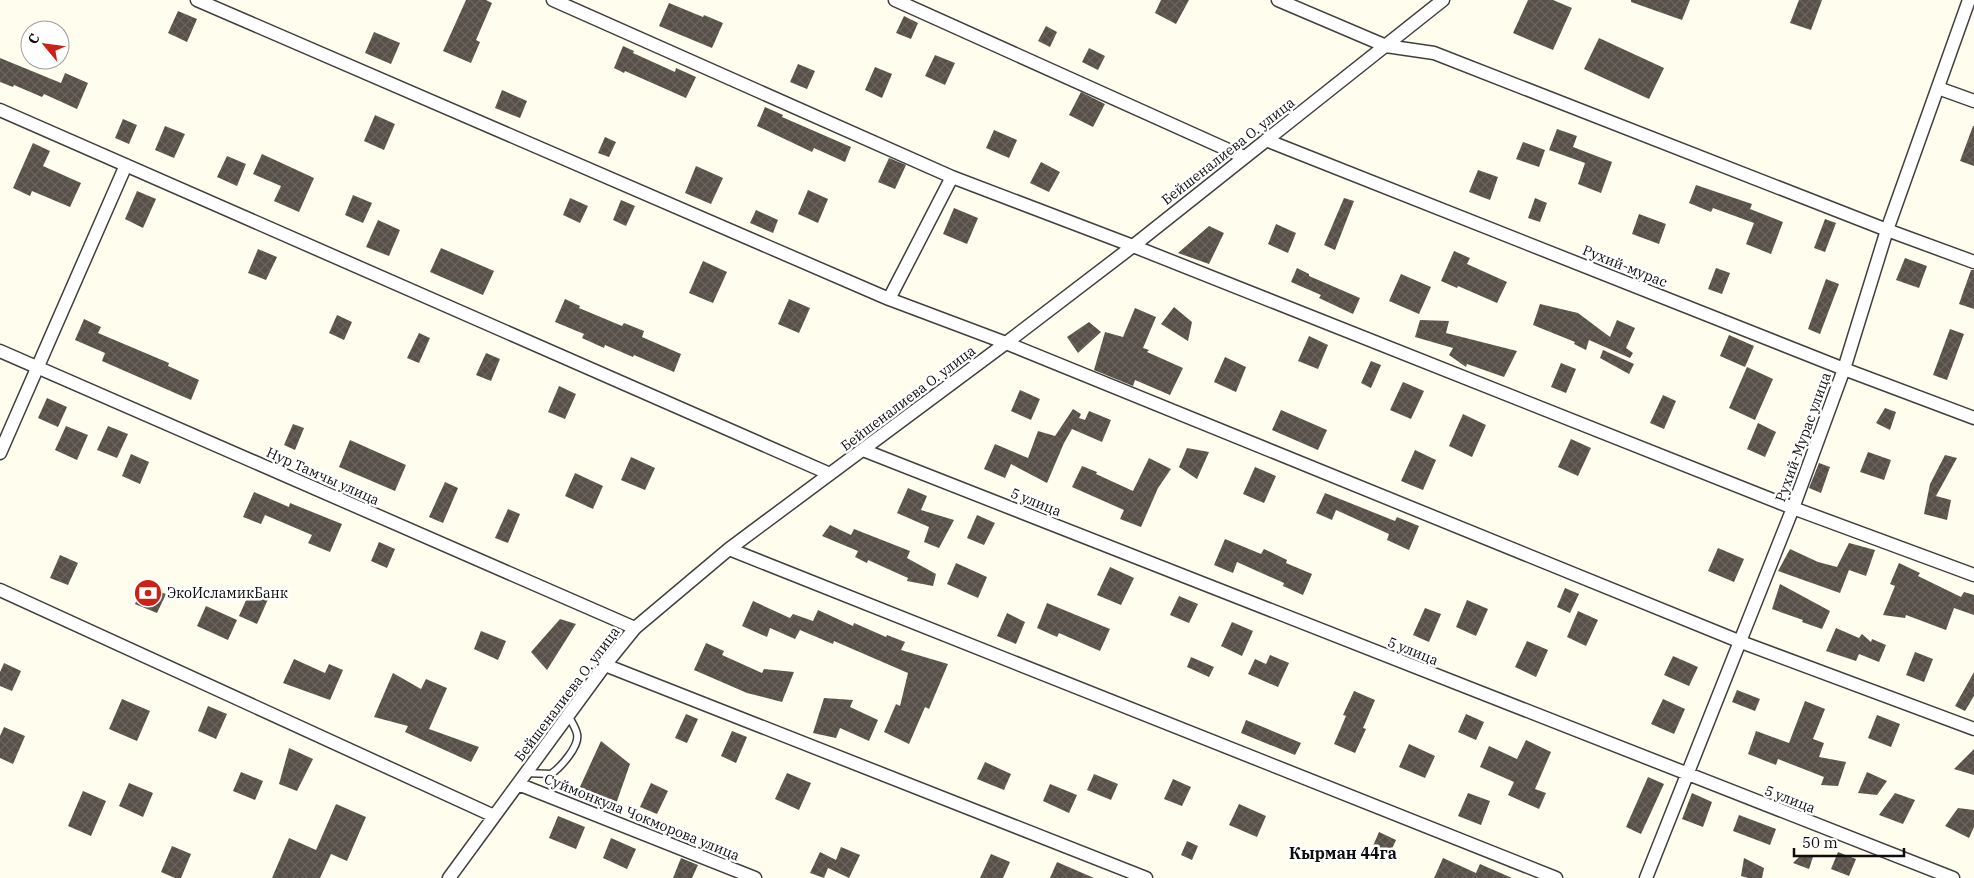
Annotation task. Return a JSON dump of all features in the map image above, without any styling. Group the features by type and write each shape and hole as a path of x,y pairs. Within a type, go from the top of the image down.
{"street":[{"path":"197,0 889,299 1006,344 1741,642 1974,730"},
{"path":"553,0 952,177 1133,246 1793,508 1974,575"},
{"path":"895,0 1244,157"},
{"path":"1278,0 1386,46 1434,53 1887,230 1974,262"},
{"name":"Бейшеналиева О. улица","path":"449,878 605,665 635,628 730,549 1006,344 1133,246 1443,0"},
{"name":"Рухий-Мурас улица","path":"1646,878 1793,508 1844,368 1887,230 1969,0"},
{"path":"1938,88 1974,101"},
{"path":"0,110 830,474"},
{"name":"Рухий-мурас","path":"1266,140 1974,418"},
{"path":"0,453 126,164"},
{"path":"889,299 952,177"},
{"name":"Нур Тамчы улица","path":"0,351 635,628"},
{"name":"5 улица","path":"863,450 1953,878"},
{"path":"730,549 1556,878"},
{"path":"0,590 494,816"},
{"path":"605,665 1146,878"},
{"name":"Суймонкула Чокморова улица","path":"518,784 755,878"}],"lane":[{"path":"526,773 551,774 562,766 577,741 577,734 568,715"}],"building":[{"path":"466,0 486,0 492,3 476,40 480,42 471,63 443,51"},
{"path":"1161,0 1189,0 1176,24 1155,13"},
{"path":"1528,0 1553,0 1572,8 1553,50 1513,33"},
{"path":"1631,0 1690,0 1682,20 1631,2"},
{"path":"1799,0 1822,0 1811,30 1790,23"},
{"path":"669,3 723,23 712,48 659,26"},
{"path":"178,11 197,19 187,42 168,33"},
{"path":"904,16 918,23 911,39 896,33"},
{"path":"1046,26 1057,32 1050,47 1038,41"},
{"path":"374,32 400,43 391,64 365,53"},
{"path":"1599,38 1664,68 1649,99 1584,69"},
{"path":"623,46 634,51 633,53 675,72 676,68 696,77 686,98 614,68"},
{"path":"1089,48 1105,56 1098,70 1082,62"},
{"path":"935,55 955,63 945,85 925,76"},
{"path":"0,58 20,66 20,70 29,70 61,83 65,73 88,83 77,109 44,94 42,97 14,85 13,87 0,82"},
{"path":"798,64 815,71 807,89 790,82"},
{"path":"875,67 892,74 882,98 865,90"},
{"path":"502,90 527,101 520,118 495,108"},
{"path":"1081,92 1105,104 1093,127 1069,115"},
{"path":"765,107 783,115 782,117 851,147 845,162 814,148 812,152 757,126"},
{"path":"375,115 395,124 384,150 364,141"},
{"path":"123,119 137,125 129,144 115,138"},
{"path":"165,126 185,134 174,158 155,150"},
{"path":"1974,126 1974,166 1960,161"},
{"path":"1557,129 1577,136 1573,147 1612,162 1601,193 1578,184 1585,163 1549,150"},
{"path":"994,130 1017,140 1009,158 986,148"},
{"path":"605,137 616,142 609,157 598,153"},
{"path":"1523,142 1545,150 1539,167 1516,159"},
{"path":"33,143 50,151 43,166 81,183 70,207 32,191 30,196 13,188"},
{"path":"262,154 314,178 299,212 274,201 281,186 253,174"},
{"path":"227,156 246,164 237,186 217,177"},
{"path":"889,158 906,165 895,189 878,182"},
{"path":"1041,162 1060,172 1049,192 1030,183"},
{"path":"696,166 723,178 711,204 685,193"},
{"path":"1478,170 1498,177 1490,200 1469,192"},
{"path":"1696,185 1752,204 1750,209 1783,222 1771,254 1746,244 1754,223 1713,208 1711,212 1689,203"},
{"path":"808,190 828,199 818,223 798,214"},
{"path":"137,191 156,199 143,228 125,219"},
{"path":"353,195 372,203 363,223 345,215"},
{"path":"570,198 588,206 580,223 563,215"},
{"path":"1344,198 1354,201 1335,250 1324,245"},
{"path":"1535,198 1547,203 1540,222 1528,218"},
{"path":"621,200 635,206 626,226 613,220"},
{"path":"954,208 978,218 967,244 943,234"},
{"path":"756,210 778,220 773,233 750,223"},
{"path":"1639,214 1666,224 1659,244 1632,234"},
{"path":"1825,219 1836,223 1825,252 1814,248"},
{"path":"378,220 400,230 389,256 366,247"},
{"path":"1276,224 1296,233 1288,253 1268,244"},
{"path":"1209,226 1224,233 1209,264 1178,253"},
{"path":"441,248 494,271 483,295 430,272"},
{"path":"258,249 277,257 266,280 248,273"},
{"path":"1454,251 1470,258 1467,264 1507,282 1497,303 1458,286 1457,288 1441,281"},
{"path":"1905,258 1927,266 1919,288 1896,280"},
{"path":"703,261 727,272 713,303 689,293"},
{"path":"1297,268 1309,274 1309,276 1360,298 1353,314 1319,298 1321,295 1291,282"},
{"path":"1716,268 1730,273 1722,294 1708,289"},
{"path":"1971,270 1974,270 1974,309 1959,304"},
{"path":"1401,274 1431,287 1419,314 1389,301"},
{"path":"1826,279 1839,284 1820,334 1808,329"},
{"path":"565,299 580,306 579,308 622,326 624,323 644,331 642,337 681,354 674,372 605,345 604,348 582,338 584,334 555,322"},
{"path":"789,299 810,308 799,333 778,324"},
{"path":"1540,304 1578,313 1610,337 1617,320 1635,328 1626,348 1633,353 1630,358 1589,340 1586,350 1574,344 1575,342 1533,325"},
{"path":"1174,307 1192,322 1188,341 1161,324"},
{"path":"1135,308 1156,317 1143,348 1149,350 1147,352 1183,368 1170,395 1135,380 1133,386 1094,370 1105,332 1123,337"},
{"path":"337,315 352,322 344,340 329,333"},
{"path":"84,319 101,327 98,333 169,363 168,366 199,380 191,400 102,361 105,353 75,340"},
{"path":"1420,320 1449,321 1446,333 1517,351 1504,377 1467,364 1466,367 1449,355 1453,348 1415,337"},
{"path":"1089,322 1101,332 1078,353 1067,337"},
{"path":"1950,329 1964,334 1947,380 1933,375"},
{"path":"419,333 430,338 419,363 407,358"},
{"path":"1729,335 1754,346 1745,367 1720,356"},
{"path":"1309,336 1328,345 1318,369 1298,361"},
{"path":"1603,350 1634,364 1629,374 1600,358"},
{"path":"486,353 500,359 491,381 476,375"},
{"path":"1225,357 1246,367 1236,392 1214,382"},
{"path":"1371,361 1381,365 1371,388 1361,383"},
{"path":"1561,363 1576,369 1566,393 1551,387"},
{"path":"1747,367 1773,379 1755,420 1729,408"},
{"path":"1403,382 1424,391 1411,419 1390,410"},
{"path":"559,386 576,394 565,419 548,412"},
{"path":"1020,390 1040,399 1031,420 1011,411"},
{"path":"1663,395 1676,401 1664,429 1650,423"},
{"path":"47,398 67,407 58,427 38,418"},
{"path":"1885,408 1896,412 1890,430 1876,423"},
{"path":"1073,409 1081,414 1079,418 1085,420 1089,411 1111,420 1102,442 1072,429 1047,483 1011,464 1005,478 984,469 995,444 1028,458 1038,431 1055,436"},
{"path":"1281,410 1327,430 1318,450 1272,430"},
{"path":"1463,414 1486,425 1472,457 1449,446"},
{"path":"1758,423 1776,432 1765,457 1747,449"},
{"path":"293,424 304,428 295,450 284,445"},
{"path":"66,426 88,435 77,460 55,450"},
{"path":"108,426 128,434 117,458 97,450"},
{"path":"1571,439 1591,448 1578,476 1558,467"},
{"path":"350,440 406,465 395,491 339,467"},
{"path":"1187,448 1209,452 1197,479 1179,467"},
{"path":"1415,450 1436,460 1423,490 1401,481"},
{"path":"1868,452 1891,460 1884,480 1860,472"},
{"path":"131,454 149,462 140,484 122,476"},
{"path":"1945,455 1957,458 1936,496 1951,500 1947,520 1924,514 1930,484"},
{"path":"631,457 655,468 645,490 621,480"},
{"path":"1149,458 1171,469 1158,488 1141,527 1120,519 1124,510 1072,487 1082,466 1133,491"},
{"path":"1819,463 1830,467 1821,493 1809,488"},
{"path":"1255,467 1276,476 1264,503 1243,494"},
{"path":"575,473 603,486 593,509 565,496"},
{"path":"445,482 458,488 443,523 429,517"},
{"path":"908,488 927,496 921,510 954,520 939,548 924,542 929,527 897,513"},
{"path":"254,492 289,507 290,503 342,524 330,552 308,543 312,535 265,515 261,524 243,517"},
{"path":"1325,493 1395,521 1397,517 1419,526 1409,550 1387,540 1389,534 1336,510 1332,520 1316,513"},
{"path":"508,509 520,514 508,543 495,538"},
{"path":"977,515 995,523 984,545 967,538"},
{"path":"830,525 851,535 854,529 910,551 907,558 936,574 933,586 907,581 908,578 868,560 867,563 855,557 858,551 822,536"},
{"path":"1225,539 1261,554 1264,549 1287,560 1286,563 1312,574 1303,595 1283,586 1284,583 1237,562 1233,573 1214,565"},
{"path":"379,542 395,549 387,568 371,561"},
{"path":"1849,543 1875,550 1866,576 1849,570 1840,593 1778,571 1790,549 1818,562 1837,567"},
{"path":"1718,548 1744,559 1734,582 1708,571"},
{"path":"60,555 78,563 68,585 50,578"},
{"path":"956,563 987,577 978,598 947,584"},
{"path":"1899,563 1920,573 1918,576 1961,597 1964,592 1974,595 1974,615 1954,608 1946,630 1906,615 1905,618 1883,615 1895,586 1890,584"},
{"path":"1110,567 1134,578 1121,605 1097,595"},
{"path":"1780,584 1830,611 1822,629 1772,609"},
{"path":"143,585 166,594 157,613 135,604"},
{"path":"1565,588 1579,594 1570,613 1557,607"},
{"path":"251,589 269,597 257,624 239,616"},
{"path":"1179,596 1198,604 1189,623 1170,615"},
{"path":"1467,600 1488,609 1476,636 1456,627"},
{"path":"753,601 790,618 793,614 813,621 818,610 853,626 854,623 886,637 887,635 905,642 901,650 948,664 929,709 925,707 909,744 884,732 896,704 900,706 908,673 834,641 833,644 800,630 795,639 770,628 767,637 742,626"},
{"path":"1047,603 1110,629 1100,651 1059,633 1057,637 1037,628"},
{"path":"206,606 237,620 228,640 197,626"},
{"path":"1425,608 1441,614 1429,642 1413,635"},
{"path":"1578,611 1598,620 1586,646 1567,637"},
{"path":"1007,613 1025,622 1016,644 997,636"},
{"path":"560,619 576,624 547,670 531,652"},
{"path":"1232,622 1253,631 1242,656 1221,646"},
{"path":"1836,628 1859,638 1862,634 1871,642 1872,639 1886,645 1879,662 1859,654 1856,661 1826,651"},
{"path":"481,631 506,641 498,660 474,649"},
{"path":"1527,641 1548,650 1536,677 1515,667"},
{"path":"706,643 724,651 722,655 762,673 764,669 794,672 782,702 747,693 694,670"},
{"path":"1915,652 1933,659 1924,682 1906,675"},
{"path":"1270,655 1289,663 1278,687 1248,674 1255,659 1266,664"},
{"path":"1673,656 1698,667 1689,686 1664,675"},
{"path":"1191,657 1214,667 1209,677 1187,667"},
{"path":"294,659 325,673 329,664 343,670 330,700 283,683"},
{"path":"4,663 21,671 12,691 0,686 0,672"},
{"path":"1974,672 1974,696 1965,711 1955,706"},
{"path":"393,673 421,689 426,679 447,688 429,729 479,747 471,762 405,732 408,726 374,717"},
{"path":"1737,690 1760,699 1755,711 1732,702"},
{"path":"1354,691 1375,700 1363,728 1366,729 1355,753 1334,744 1346,716 1343,715"},
{"path":"824,698 853,700 850,707 878,720 869,741 840,728 836,738 813,733"},
{"path":"122,699 150,711 137,741 109,729"},
{"path":"1663,699 1685,709 1674,734 1651,724"},
{"path":"1805,701 1825,709 1813,739 1824,743 1819,757 1846,762 1838,786 1821,785 1824,777 1778,759 1776,765 1748,754 1756,731 1789,743"},
{"path":"208,706 227,714 216,739 198,731"},
{"path":"686,714 698,719 687,743 675,738"},
{"path":"1466,714 1484,722 1476,740 1458,732"},
{"path":"1877,715 1900,724 1891,747 1868,738"},
{"path":"1246,720 1301,743 1295,755 1241,733"},
{"path":"4,727 25,736 13,764 0,758 0,736"},
{"path":"732,731 747,737 736,763 721,756"},
{"path":"1526,740 1551,752 1535,789 1546,793 1539,809 1508,795 1514,782 1480,767 1489,746 1517,759"},
{"path":"601,741 630,764 616,804 579,789"},
{"path":"1409,744 1435,756 1425,778 1399,767"},
{"path":"289,748 313,759 297,791 279,784"},
{"path":"1974,749 1974,775 1954,769"},
{"path":"985,762 1011,774 1004,790 977,779"},
{"path":"241,772 263,781 255,800 233,791"},
{"path":"1867,772 1887,781 1877,795 1858,793"},
{"path":"787,773 811,783 799,810 775,799"},
{"path":"1094,774 1118,784 1111,800 1087,790"},
{"path":"1648,777 1664,784 1641,834 1626,827"},
{"path":"1173,779 1191,787 1182,806 1164,799"},
{"path":"129,783 153,793 143,817 119,806"},
{"path":"651,783 668,791 657,814 640,807"},
{"path":"1050,784 1077,795 1069,813 1043,801"},
{"path":"83,791 106,801 91,836 68,826"},
{"path":"1468,793 1490,801 1481,825 1458,816"},
{"path":"1692,793 1712,802 1703,827 1682,819"},
{"path":"1895,793 1915,800 1903,824 1879,815"},
{"path":"336,804 366,817 347,861 331,854 320,878 272,878 289,838 316,850"},
{"path":"1239,804 1266,816 1257,837 1229,825"},
{"path":"1958,808 1974,810 1974,827 1969,838 1945,826"},
{"path":"1739,815 1776,829 1770,845 1733,831"},
{"path":"558,816 585,827 576,849 549,838"},
{"path":"1379,832 1396,840 1387,860 1370,853"},
{"path":"611,838 636,849 627,869 603,858"},
{"path":"1187,841 1198,846 1192,860 1181,855"},
{"path":"172,846 191,854 181,878 175,878 161,872"},
{"path":"841,847 860,855 849,878 828,868 824,878 810,873 820,852 836,860"},
{"path":"1838,852 1856,859 1849,876 1831,869"},
{"path":"991,854 1010,862 1003,878 980,878"},
{"path":"1801,855 1813,857 1809,869 1793,863"},
{"path":"681,858 698,865 692,878 673,878"},
{"path":"1443,858 1476,873 1480,864 1512,878 1434,878"},
{"path":"1744,858 1764,868 1762,878 1741,876"},
{"path":"1057,862 1094,878 1050,878"}],"place":[{"name":"ЭкоИсламикБанк","path":"148,593"}],"district":[{"name":"Кырман 44га","path":"1343,853"}]}
